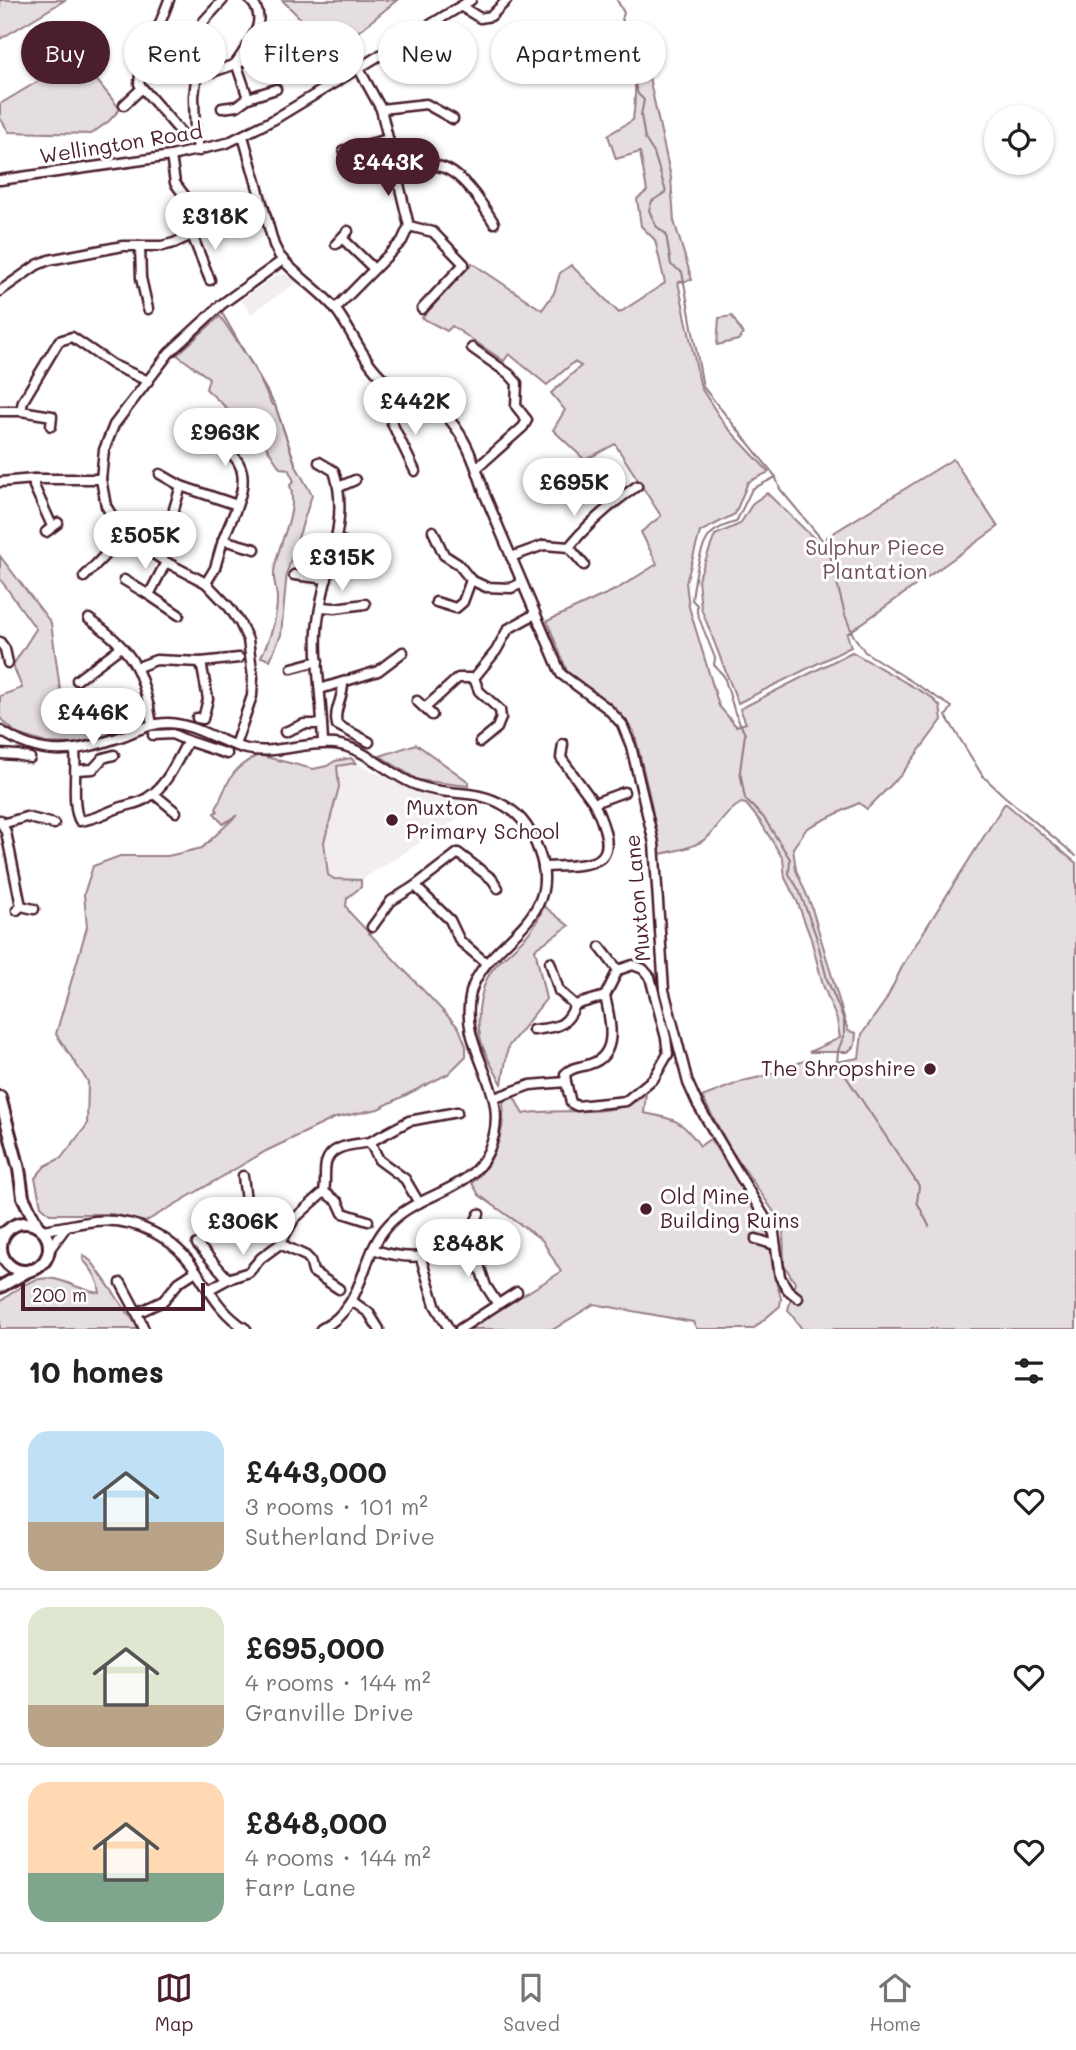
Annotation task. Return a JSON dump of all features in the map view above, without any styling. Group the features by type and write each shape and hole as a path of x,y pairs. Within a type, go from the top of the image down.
{"main road":[{"path":"0,1097 19,1169 23,1197 49,1242 45,1261 0,1286"},
{"path":"23,1197 4,1236 1,1251 14,1268 30,1270"},
{"path":"9,1229 31,1224 40,1228"},
{"path":"0,1286 8,1263"}],"street":[{"path":"169,0 139,84 184,136 195,135"},
{"path":"204,21 223,0"},
{"path":"248,98 236,64 258,26 260,17 257,7 250,0"},
{"name":"Wellington Road","path":"364,66 471,0"},
{"path":"462,7 480,18 491,16 507,0"},
{"path":"226,67 240,63"},
{"path":"335,309 402,241 409,226 381,109 364,78"},
{"path":"196,84 195,135 199,151"},
{"name":"Wellington Road","path":"0,180 199,151 243,136 333,84"},
{"path":"124,105 141,89"},
{"path":"222,108 237,106 248,98 276,89"},
{"path":"381,109 414,103 426,104 451,114"},
{"name":"Muxton Lane","path":"243,136 274,244 283,260 335,309 370,363 386,381 425,399 449,417 477,468 485,495 561,674 607,708 622,724 631,746 654,843 664,990 688,1083 698,1105 774,1233 779,1277 798,1298"},
{"path":"351,166 345,153 388,139"},
{"path":"171,156 175,183 189,200"},
{"path":"397,173 429,166 448,168 493,217"},
{"path":"0,291 37,265 49,260 105,248 162,246 228,219 264,209"},
{"path":"409,226 433,232 464,264 422,309"},
{"path":"192,235 210,280"},
{"path":"342,238 374,269"},
{"path":"140,246 141,278 148,309"},
{"path":"234,745 252,696 253,677 250,651 240,623 206,583 124,535 106,506 101,480 104,450 114,425 169,353 222,304 283,260"},
{"path":"421,295 429,302"},
{"path":"21,411 23,401 59,341 65,337 72,337 113,365 148,381"},
{"path":"472,348 509,374 517,383 516,406 527,420 523,427 477,468"},
{"path":"393,385 390,411 392,424 415,471"},
{"path":"2,411 52,416 51,426"},
{"path":"206,583 215,568 242,489 238,461 215,438 211,449"},
{"path":"319,462 334,471 340,487 341,511 317,631 323,743"},
{"path":"160,474 181,486 237,505"},
{"path":"0,482 34,479 101,480"},
{"path":"34,479 34,486 52,527"},
{"path":"340,487 355,480"},
{"path":"174,509 181,486"},
{"path":"569,547 604,510 637,486"},
{"path":"625,494 631,502"},
{"path":"84,577 124,535"},
{"path":"434,536 444,555 458,564 471,580 486,587 511,588 522,583"},
{"path":"335,539 373,552"},
{"path":"223,540 255,549"},
{"path":"511,557 544,545 569,547 584,565"},
{"path":"149,595 166,562"},
{"path":"295,575 327,579"},
{"path":"436,602 456,608 463,602 471,580"},
{"path":"125,584 149,595 179,615"},
{"path":"321,607 359,608"},
{"path":"474,678 496,651 508,629 535,614"},
{"path":"96,620 138,667 152,725"},
{"path":"0,642 5,649 8,663"},
{"path":"77,680 121,647"},
{"path":"320,689 378,671 404,649"},
{"path":"138,667 156,660 201,662 239,658"},
{"path":"297,664 318,660"},
{"path":"201,662 208,699 203,719"},
{"path":"417,701 429,712 458,678 474,678"},
{"path":"474,678 479,691 500,710 501,718 497,728 480,742"},
{"path":"343,683 343,698 336,711 337,724 365,738"},
{"path":"112,727 134,711 149,706"},
{"path":"0,730 15,740 42,750 75,751 152,725 169,723 185,726 234,745 258,750 323,743 353,749 419,786 480,794 502,804 521,818 529,828 541,856 541,893 531,916 520,931 486,963 473,987 468,1015 472,1041 495,1098 493,1138 485,1158 478,1169 458,1186 419,1203 388,1226 373,1250 361,1285 352,1301 338,1318 321,1329"},
{"path":"285,732 304,724 322,724"},
{"path":"153,735 173,734 227,754"},
{"path":"75,751 76,809 80,821 97,819 113,810 146,799 164,782 188,741"},
{"path":"543,867 575,866 597,860 604,855 608,846 607,834 594,803 557,758 563,744"},
{"path":"0,754 30,758"},
{"path":"77,770 93,769 103,758 114,755"},
{"path":"594,803 624,792"},
{"path":"153,793 172,811"},
{"path":"34,909 19,908 10,853 1,822 26,817 54,824"},
{"path":"0,855 10,853"},
{"path":"372,927 391,901 458,853 492,878 498,888"},
{"path":"415,886 445,914 460,940 486,963"},
{"path":"600,947 618,970"},
{"path":"550,962 559,990 575,1005"},
{"path":"633,965 643,969 650,976 668,1054 654,1078 626,1101 577,1106 571,1103 565,1074 571,1068 593,1064 604,1053 612,1039 606,996 618,970 633,965"},
{"path":"533,1030 556,1027 567,1022 575,1005 606,996"},
{"path":"495,1098 530,1085 566,1082"},
{"path":"208,1290 249,1272 279,1244 294,1219 324,1192 327,1161 330,1156 345,1146 370,1142 409,1121 457,1112"},
{"path":"370,1142 379,1160 405,1179 419,1203"},
{"path":"243,1176 246,1201 277,1209 294,1219"},
{"path":"324,1192 334,1198 343,1213 368,1221"},
{"path":"373,1250 397,1257 421,1258 460,1241 479,1214"},
{"path":"40,1228 99,1221 137,1225 171,1243 186,1257 228,1317 246,1329"},
{"path":"49,1250 66,1227"},
{"path":"756,1239 775,1245"},
{"path":"460,1241 479,1265 486,1286 497,1303"},
{"path":"197,1244 228,1279"},
{"path":"279,1244 306,1256 313,1272 339,1289"},
{"path":"421,1258 435,1306 449,1329"},
{"path":"137,1313 163,1301 179,1282 196,1271"},
{"path":"134,1284 123,1286 144,1329"},
{"path":"460,1329 517,1292"},
{"path":"352,1301 369,1313 379,1329"}],"shaded area":[{"path":"288,274 297,282 251,314 241,300 277,275"},
{"name":"Muxton Primary School","path":"356,763 414,791 463,800 453,822 361,880 334,879 328,875 324,842 339,787 337,766"}],"green space":[{"path":"0,0 65,0 30,21 21,21 21,26 0,39"},
{"path":"282,0 397,0 364,27 364,21 303,21"},
{"path":"33,84 100,84 120,109 91,134 9,132 0,118 0,104"},
{"path":"634,84 650,84 671,178 674,221 692,280 678,282 701,388 725,425 769,472 748,482 735,514 700,532 686,583 689,607 719,706 736,726 746,723 740,709 852,652 931,697 940,706 942,720 900,776 867,809 859,803 807,828 793,848 796,870 811,905 848,1031 856,1033 855,1045 848,1052 809,1052 840,1038 837,1020 823,985 811,939 785,878 783,859 760,821 746,804 741,803 704,840 686,848 660,854 634,731 615,710 569,676 547,621 617,589 657,564 641,532 661,516 615,444 585,460 553,430 565,410 551,393 581,366 574,362 547,385 509,354 504,361 452,326 447,331 422,318 472,263 542,310 554,293 560,273 571,265 619,313 665,283 655,240 641,226 637,199 647,191 640,152 616,159 608,135 633,120"},
{"path":"220,316 254,367 272,405 275,405 296,466 312,495 287,572 281,635 270,660 261,657 276,614 274,572 290,518 290,485 294,481 288,469 280,468 251,423 246,426 206,389 209,378 177,355"},
{"path":"732,316 743,334 738,340 717,345 719,318"},
{"name":"Sulphur Piece Plantation","path":"953,459 998,527 847,634 851,647 738,703 701,608 698,580 715,535 740,524 753,503 767,493 823,547 827,537"},
{"path":"0,556 51,623 60,689 82,723 92,732 143,713 146,723 84,744 46,743 17,734 0,718 0,696 22,688 13,665 36,629 0,579"},
{"path":"416,744 469,782 468,786 418,780 380,756"},
{"path":"258,755 313,769 351,758 356,763 337,766 339,787 324,842 328,875 334,879 361,880 361,887 347,898 346,906 350,913 459,1028 466,1046 466,1056 448,1074 378,1109 335,1118 266,1151 145,1222 112,1214 50,1214 41,1206 35,1178 45,1166 61,1158 87,1125 88,1082 56,1034 87,927 84,894 93,866 120,856 168,856 202,848 237,815 223,824 214,813 218,811 216,809 231,777 241,766"},
{"name":"The Shropshire","path":"1005,803 1076,863 1076,1329 802,1329 788,1310 795,1283 784,1265 783,1225 731,1150 702,1097 806,1060 830,1063 859,1058 862,1034 886,1000 904,963"},
{"path":"544,906 569,926 535,949 546,999 508,1047 502,1084 481,1041 480,1000 491,971 530,932"},
{"path":"646,1093 644,1113 677,1122 700,1146 710,1139 768,1227 773,1271 781,1298 780,1306 753,1329 697,1329 693,1322 594,1304 554,1329 468,1329 561,1272 542,1240 479,1195 472,1183 487,1166 497,1146 503,1124 503,1102 514,1097 523,1114 605,1110 635,1102"},
{"path":"83,1255 92,1262 139,1329 0,1329 0,1302 29,1282 44,1278 53,1279 100,1293 97,1279 83,1260"}],"waterway":[{"path":"617,0 624,13 622,19 634,42 634,81 638,94 644,100 641,115 645,139 654,153 666,192 652,201 649,210 656,226 666,234 671,265 682,272 703,387 776,477 752,489 736,522 711,534 703,547 692,600 697,605 697,613 715,658 714,665 724,676 735,713 745,734 740,771 745,799 764,818 790,859 789,874 799,890 816,936 827,979 844,1020 844,1035 837,1063 919,1186 917,1202 929,1226"},
{"path":"222,313 275,405 296,466"},
{"path":"776,478 780,489 828,547 845,615 853,635 865,652 952,707 946,716 982,775 1076,856"}],"place":[{"name":"Muxton Primary School","path":"392,820"},
{"name":"The Shropshire","path":"930,1069"},
{"name":"Old Mine Building Ruins","path":"646,1209"}]}
